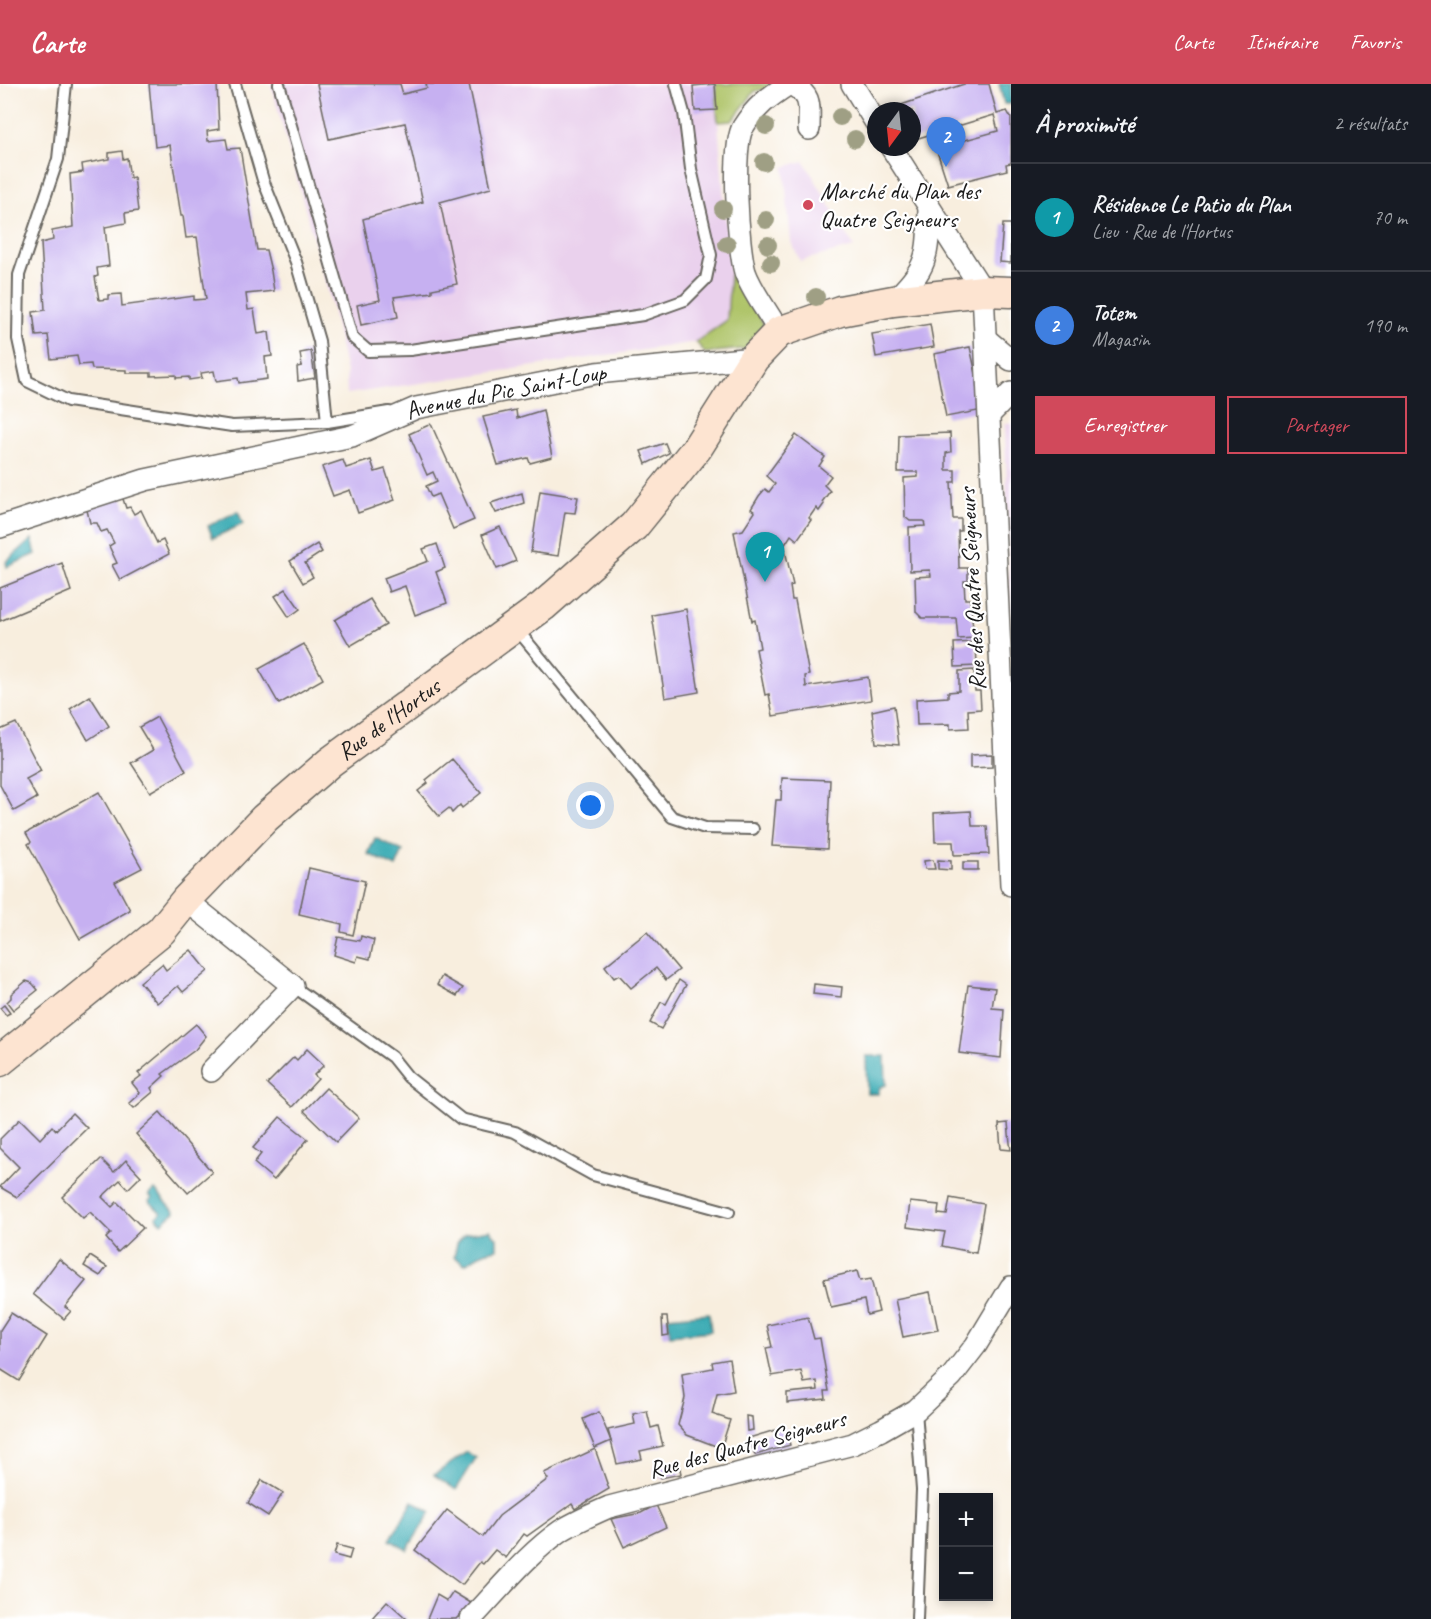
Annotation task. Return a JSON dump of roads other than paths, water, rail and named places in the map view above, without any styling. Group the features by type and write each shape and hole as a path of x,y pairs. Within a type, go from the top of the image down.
{"main road":[{"path":"754,358 779,332 840,311 893,301 997,291"},
{"name":"Rue de l'Hortus","path":"0,1061 161,931 186,900 265,818 330,762 546,604 634,526 697,448 754,358"}],"street":[{"path":"779,332 746,273 739,225 736,152 742,129 761,102 790,84 801,89 809,99 809,129"},
{"path":"852,84 867,108"},
{"path":"897,156 929,208 997,291"},
{"path":"893,301 916,280 923,265 928,251 929,208"},
{"name":"Rue des Quatre Seigneurs","path":"997,291 986,339 1011,885"},
{"path":"986,339 1011,360"},
{"name":"Avenue du Pic Saint-Loup","path":"0,527 145,480 352,436 416,408 596,373 754,358"},
{"path":"991,413 1011,393"},
{"path":"186,900 292,986 211,1071"},
{"name":"Rue des Quatre Seigneurs","path":"471,1619 532,1556 561,1531 585,1517 609,1507 853,1444 916,1410 964,1362 1011,1287"}],"lane":[{"path":"66,84 58,159 19,275 18,339 27,381 68,401 232,426 327,422 416,408"},
{"path":"235,84 264,180 296,262 319,340 327,422"},
{"path":"279,84 352,337 368,351 410,350 643,315 685,300 706,279 711,255 691,169 684,113 676,84"},
{"path":"515,627 672,817 705,828 753,829"},
{"path":"292,986 392,1057 408,1077 461,1119 515,1132 593,1174 729,1212"},
{"path":"916,1410 922,1490 917,1619"}],"water":[{"path":"999,84 1011,84 1011,104 1004,104"},
{"path":"238,511 243,524 213,538 208,526"},
{"path":"32,539 36,554 7,567 6,562"},
{"path":"375,838 403,851 396,867 368,854"},
{"path":"866,1056 885,1056 886,1085 880,1087 878,1094 867,1094"},
{"path":"155,1190 175,1212 162,1223 156,1217 161,1213 149,1201 152,1198 149,1195"},
{"path":"490,1230 497,1238 497,1249 484,1252 465,1264 454,1257 457,1243 465,1234"},
{"path":"709,1313 711,1331 670,1335 668,1317"},
{"path":"467,1452 476,1458 456,1490 434,1475"},
{"path":"413,1501 431,1512 407,1550 390,1540"}],"place":[{"name":"Totem","path":"946,167"},
{"name":"Marché du Plan des Quatre Seigneurs","path":"808,205"},
{"name":"Résidence Le Patio du Plan","path":"765,582"}]}
